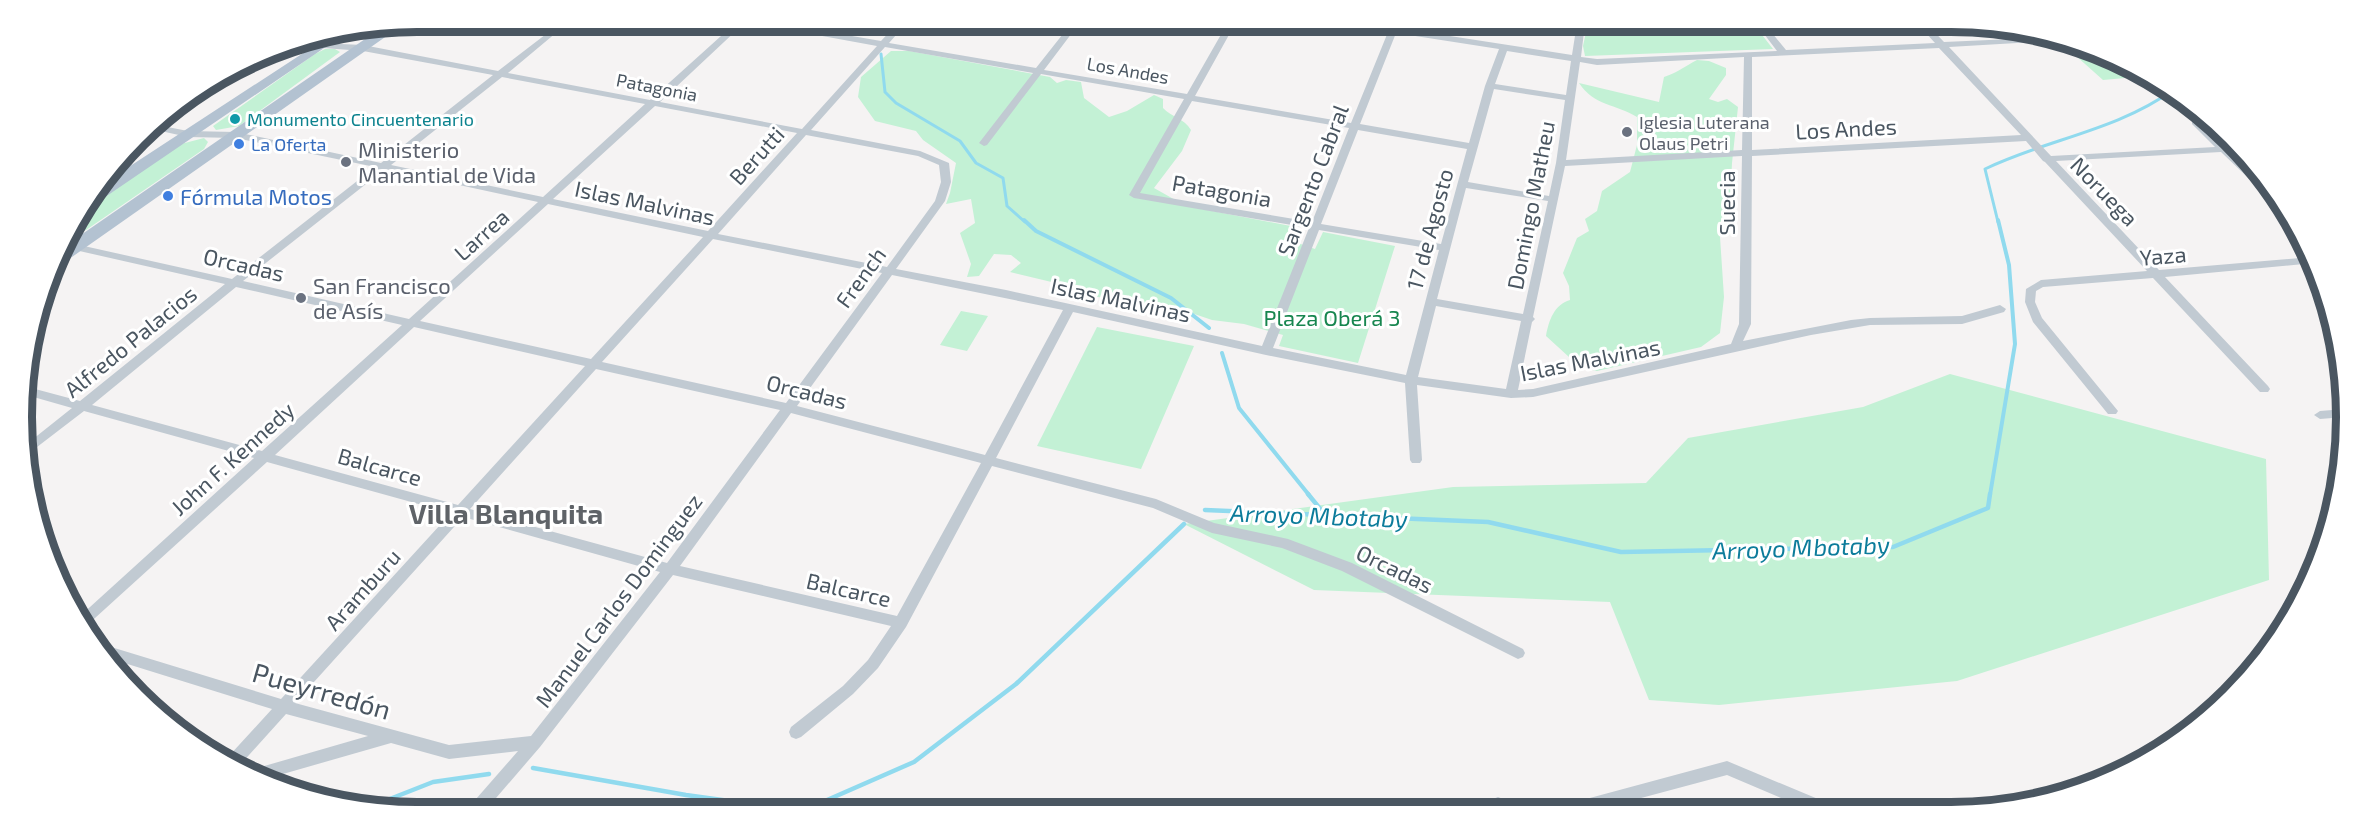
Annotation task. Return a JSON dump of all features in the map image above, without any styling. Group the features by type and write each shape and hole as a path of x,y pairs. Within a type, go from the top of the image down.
{"main road":[{"path":"72,244 385,33"},
{"path":"106,188 322,44"}],"street":[{"name":"Alfredo Palacios","path":"33,446 234,283 553,32"},
{"name":"Larrea","path":"411,323 731,32"},
{"name":"Los Andes","path":"808,32 1474,147"},
{"name":"Berutti","path":"593,364 894,32"},
{"path":"984,143 1041,72 1069,32"},
{"path":"1189,98 1226,32"},
{"name":"Sargento Cabral","path":"1266,351 1392,32"},
{"path":"1422,32 1597,62 2033,41"},
{"name":"Domingo Matheu","path":"1511,394 1529,319 1551,199 1561,163 1580,32"},
{"path":"1767,32 1784,54"},
{"name":"Noruega","path":"1929,32 2264,389"},
{"name":"Patagonia","path":"322,44 363,48 921,154 944,163"},
{"name":"17 de Agosto","path":"1416,460 1411,380 1462,184 1490,86 1504,47"},
{"name":"Suecia","path":"1734,349 1745,324 1748,55"},
{"path":"1490,86 1570,98"},
{"name":"Patagonia","path":"1189,98 1134,195 1445,248"},
{"path":"2195,122 2256,181"},
{"name":"Islas Malvinas","path":"161,128 188,134 236,135 709,235 890,270 1266,351 1411,380 1511,394 1533,393 1853,323 1950,323 1985,316 2000,309"},
{"name":"Los Andes","path":"1561,163 2027,139"},
{"path":"2045,158 2229,149"},
{"name":"French","path":"789,408 939,201 946,182 944,163"},
{"path":"1462,184 1551,199"},
{"name":"Orcadas","path":"70,248 789,408 1156,504 1212,528 1283,543 1347,567 1518,653"},
{"name":"Yaza","path":"2112,411 2037,319 2030,302 2031,289 2041,284 2303,261"},
{"path":"1431,303 1529,319"},
{"path":"796,732 848,690 873,664 901,623 1070,308"},
{"name":"John F. Kennedy","path":"88,617 411,323"},
{"name":"Aramburu","path":"237,757 593,364"},
{"name":"Balcarce","path":"32,392 267,455 670,569 901,623"},
{"name":"Manuel Carlos Dominguez","path":"483,802 535,742 670,569 789,408"},
{"path":"2320,415 2336,414"},
{"name":"Pueyrredón","path":"113,654 389,737 449,752 535,742"},
{"path":"268,771 389,737"},
{"path":"1604,802 1727,768 1808,802"}],"green space":[{"path":"1586,32 1760,32 1773,49 1585,56 1583,46"},
{"path":"325,49 335,49 340,52 239,126 216,130 213,126 315,54"},
{"name":"Plaza Oberá 3","path":"891,51 909,51 1050,77 1057,83 1066,80 1081,82 1084,98 1109,117 1127,111 1154,95 1163,99 1163,108 1191,130 1182,151 1154,188 1186,206 1296,227 1295,242 1315,249 1323,232 1395,246 1358,363 1279,346 1283,335 1244,324 1212,320 1165,304 1129,302 1086,295 1064,285 1010,272 1021,263 1011,255 994,254 979,276 967,277 971,264 960,233 975,223 971,199 946,204 956,163 923,140 916,131 875,121 858,97 861,77"},
{"path":"2070,51 2133,77 2103,80"},
{"path":"1697,60 1709,61 1726,68 1726,75 1709,99 1718,102 1727,99 1738,107 1729,220 1720,237 1724,297 1720,333 1701,347 1597,371 1571,365 1569,357 1546,336 1556,309 1570,300 1569,286 1563,273 1577,238 1589,231 1585,219 1597,211 1602,191 1630,172 1637,145 1637,117 1591,96 1579,83 1659,102 1664,77"},
{"path":"204,138 208,142 204,149 86,230 79,232 97,202 181,144"},
{"path":"961,311 988,316 967,351 940,345"},
{"path":"1097,327 1194,346 1141,469 1037,446"},
{"path":"1950,374 2266,459 2269,580 1957,681 1719,705 1649,700 1610,602 1314,590 1184,524 1453,487 1646,483 1688,438 1863,407"}],"waterway":[{"path":"881,54 885,92 896,103 960,141 976,163 1003,178 1007,206 1025,222"},
{"name":"Arroyo Mbotaby","path":"1998,222 1985,169 2105,125 2164,96"},
{"path":"1024,220 1036,231 1171,298 1209,328"},
{"name":"Arroyo Mbotaby","path":"1990,495 2015,344 2009,265 1998,220"},
{"path":"1222,353 1239,408 1309,495"},
{"path":"1308,494 1325,515"},
{"name":"Arroyo Mbotaby","path":"1325,515 1488,522 1621,552 1893,547 1988,508 1990,494"},
{"name":"Arroyo Mbotaby","path":"1205,510 1325,515"},
{"name":"Arroyo Mbotaby","path":"823,802 914,762 1016,684 1184,524"},
{"name":"Arroyo Mbotaby","path":"533,768 736,802"},
{"name":"Arroyo Mbotaby","path":"386,800 433,782 489,774"}],"place":[{"name":"Monumento Cincuentenario","path":"235,119"},
{"name":"Iglesia Luterana Olaus Petri","path":"1627,132"},
{"name":"La Oferta","path":"239,144"},
{"name":"Ministerio Manantial de Vida","path":"346,162"},
{"name":"Fórmula Motos","path":"168,196"},
{"name":"San Francisco de Asís","path":"301,298"}],"district":[{"name":"Villa Blanquita","path":"506,513"}]}
